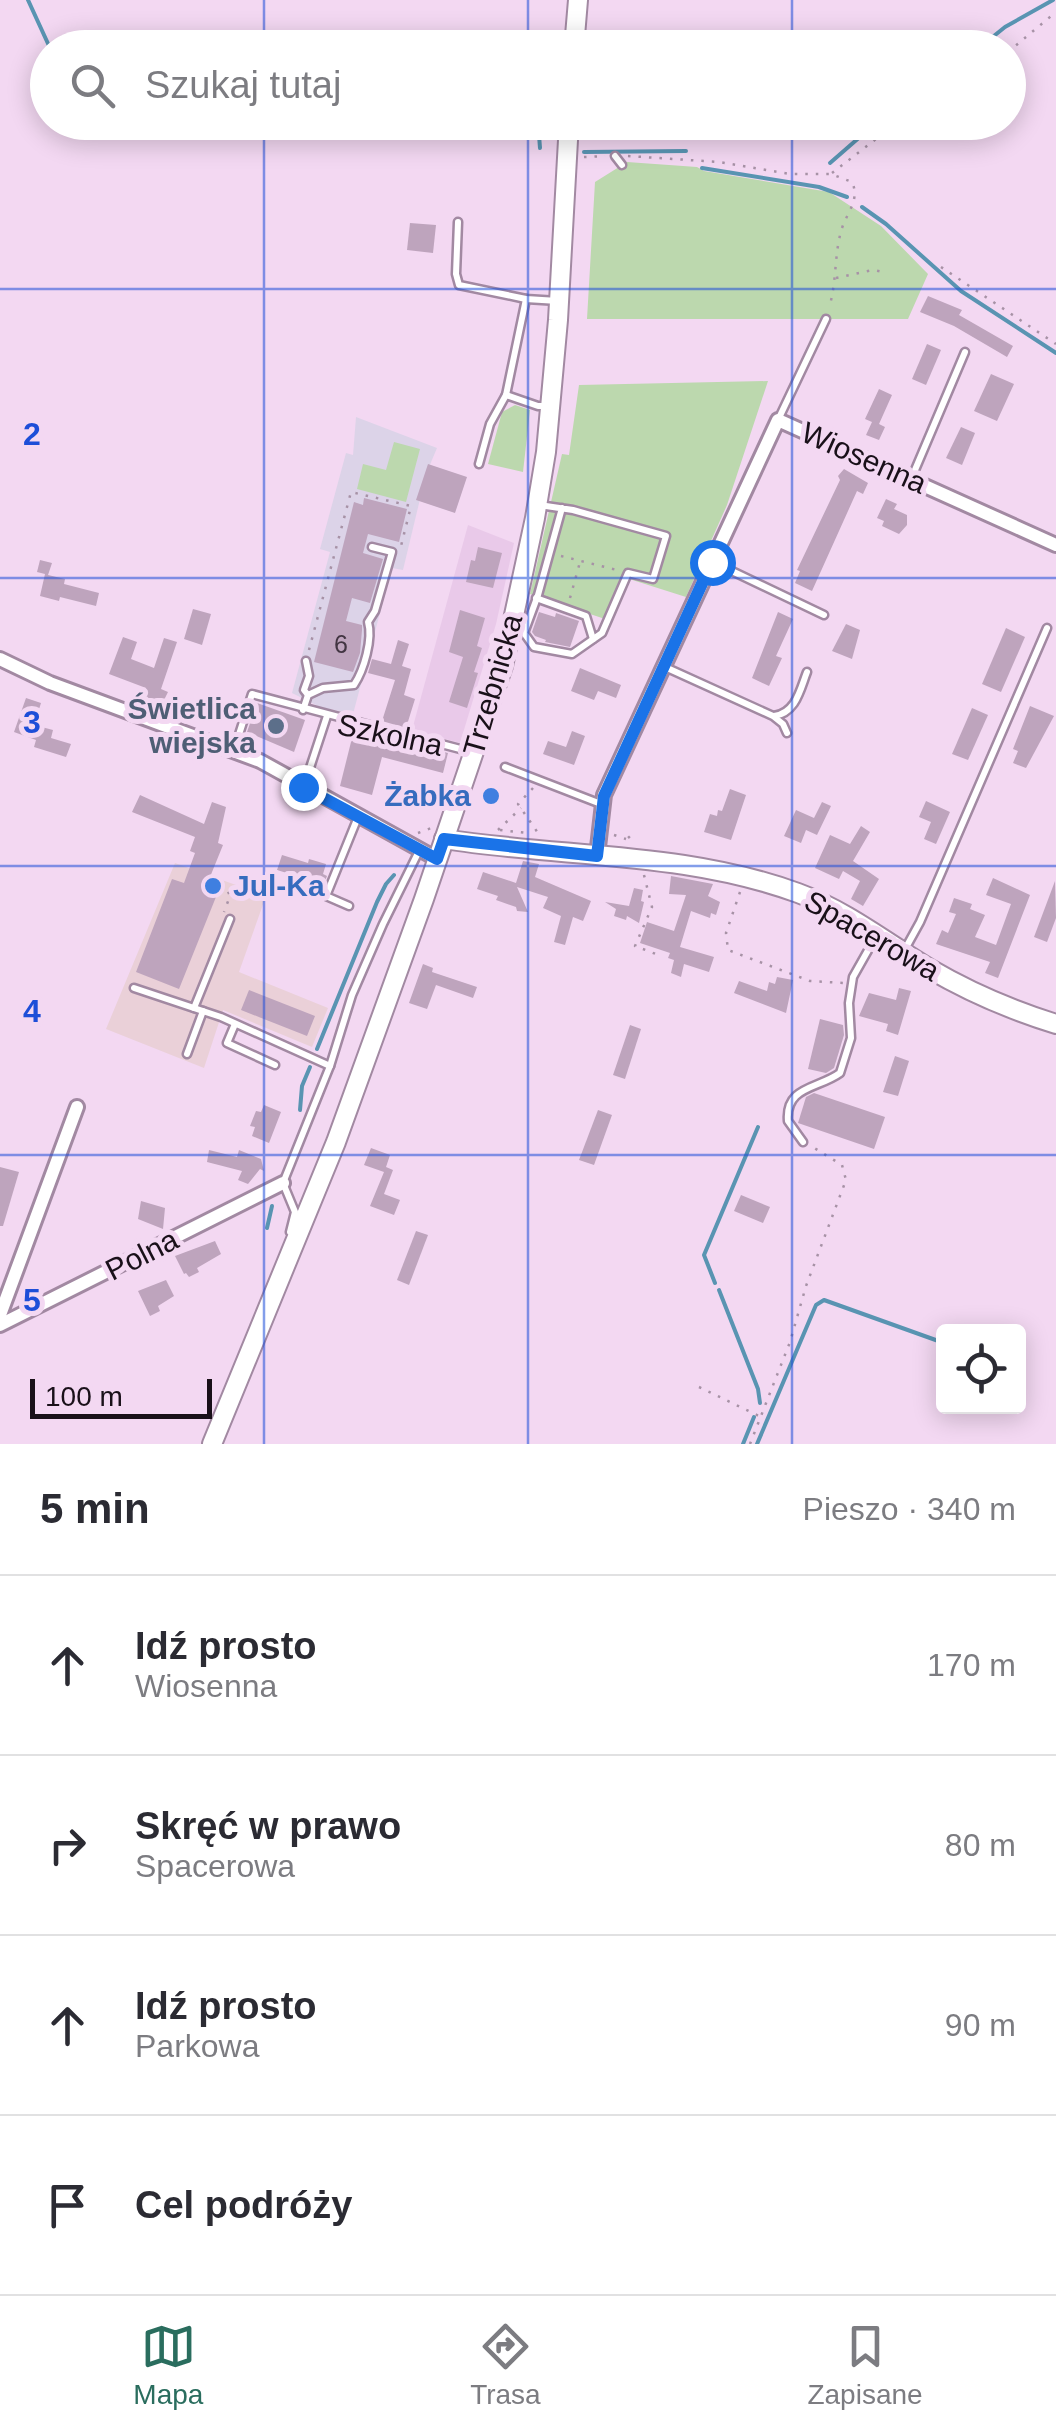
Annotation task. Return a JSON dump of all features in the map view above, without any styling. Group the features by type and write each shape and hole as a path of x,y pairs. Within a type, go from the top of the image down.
{"main road":[{"path":"576,30 578,0"},
{"name":"Trzebnicka","path":"212,1444 336,1142 437,859 437,838 503,666 538,504 559,301 568,140"},
{"name":"Spacerowa","path":"437,838 641,858 746,876 824,904 996,1005 1056,1024"}],"street":[{"name":"Wiosenna","path":"597,856 604,796 778,420 1056,545"},
{"path":"0,659 50,682 234,750 358,817 421,844 437,859"},
{"path":"0,1314 77,1107"},
{"name":"Polna","path":"0,1325 283,1183"}],"lane":[{"path":"615,156 622,165"},
{"path":"458,222 456,274 460,285 526,299 559,301"},
{"path":"479,464 490,424 506,395 526,299"},
{"path":"778,420 826,319"},
{"path":"911,478 965,352"},
{"path":"506,395 550,406"},
{"path":"538,504 562,508 666,536 653,579 628,573 602,633 572,654 534,647 524,633 562,508"},
{"path":"308,695 323,688 354,684 358,678 371,630 368,622 376,611 392,552 372,547"},
{"path":"712,562 824,615"},
{"path":"536,598 586,616 594,639"},
{"path":"903,952 920,922 1047,628"},
{"path":"306,661 309,676 304,690 308,695"},
{"path":"664,666 773,716 787,733"},
{"path":"773,716 792,708 807,672"},
{"path":"234,750 252,694 328,716"},
{"path":"304,710 308,695"},
{"name":"Szkolna","path":"303,787 328,716 464,750"},
{"path":"505,767 603,805"},
{"path":"349,906 326,896 358,817"},
{"path":"287,1259 295,1212 283,1183 330,1066 352,995 421,844"},
{"path":"187,1054 227,916"},
{"path":"803,1142 788,1121 787,1110 799,1091 840,1073 852,1038 849,1002 853,977 877,935"},
{"path":"134,988 235,1024 330,1066"},
{"path":"235,1024 227,1042 275,1065"}],"path":[{"path":"1026,37 1056,12"},
{"path":"831,174 875,140"},
{"path":"567,159 615,156 718,162 790,174 831,174 852,182 855,200 843,226 826,319"},
{"path":"942,267 1056,344"},
{"path":"834,278 874,270 883,272"},
{"path":"306,661 351,492 411,506 400,554 392,552"},
{"path":"550,553 628,573"},
{"path":"567,609 580,561"},
{"path":"534,787 518,804 544,843"},
{"path":"490,838 521,808"},
{"path":"421,844 415,838 417,834 438,825 437,838"},
{"path":"499,829 538,834"},
{"path":"606,832 626,840 635,832"},
{"path":"641,858 652,907 635,946 661,956"},
{"path":"746,876 726,933 728,950 810,981 831,985 853,977"},
{"path":"220,886 230,896 227,916"},
{"path":"750,1444 846,1180 842,1165 803,1142"},
{"path":"699,1387 761,1416"}],"shaded area":[{"path":"356,417 437,448 426,474 403,570 392,568 353,714 320,707 292,693 330,552 320,549 346,453 353,455"},
{"path":"468,525 514,543 496,624 460,743 412,730"},
{"name":"Jul-Ka","path":"175,863 266,896 239,972 328,1008 312,1047 223,1010 204,1068 106,1029"}],"green space":[{"path":"627,162 697,167 829,192 881,226 928,274 908,319 587,319 595,182"},
{"path":"768,381 727,505 686,597 623,577 605,619 530,594 562,454 569,455 579,385"},
{"path":"515,405 530,410 523,472 488,464 502,412"},
{"path":"394,442 420,449 406,502 357,489 363,464 386,470"}],"building":[{"path":"410,223 436,225 433,253 407,250"},
{"path":"928,296 962,310 959,315 1013,346 1007,357 954,326 920,312"},
{"path":"927,344 941,350 926,385 912,379"},
{"path":"991,374 1014,384 997,421 974,411"},
{"path":"879,389 892,395 879,424 885,427 879,440 866,435 872,422 865,419"},
{"path":"961,427 975,433 962,465 946,458"},
{"path":"428,464 467,477 455,513 416,500"},
{"path":"844,469 868,483 863,494 857,491 812,591 795,583 800,571 797,570"},
{"path":"364,498 407,509 399,542 368,534 363,553 383,559 370,603 352,598 346,621 362,625 360,653 353,672 314,662 354,502 363,505"},
{"path":"886,499 897,504 894,509 907,515 907,525 899,534 882,526 884,521 877,518"},
{"path":"478,547 502,553 493,588 466,582"},
{"path":"40,560 52,563 48,575 65,579 64,584 99,593 96,606 40,596 45,574 37,572"},
{"path":"193,609 211,614 202,645 184,639"},
{"path":"460,610 485,618 477,646 482,648 474,672 478,673 467,708 449,702 463,657 449,652"},
{"path":"539,612 579,621 570,647 535,636 532,632"},
{"path":"778,612 793,619 776,656 782,658 769,686 752,678"},
{"path":"846,624 860,630 852,659 832,651"},
{"path":"1006,628 1025,637 1001,692 982,684"},
{"path":"123,637 137,642 131,659 154,668 164,638 177,642 161,689 168,692 161,706 142,698 146,688 109,674"},
{"path":"398,640 409,644 402,666 411,669 404,695 415,699 406,728 382,721 395,680 368,673 372,659 391,664"},
{"path":"580,668 621,685 616,698 598,691 594,700 571,691"},
{"path":"26,698 41,703 34,725 53,730 51,738 71,744 66,757 34,747 36,740 14,732"},
{"name":"Świetlica wiejska","path":"257,703 305,720 294,752 247,732"},
{"path":"1030,706 1054,716 1026,768 1013,763 1018,751 1013,749"},
{"path":"972,708 988,715 968,760 952,754"},
{"path":"354,730 448,753 443,773 382,757 372,795 340,786"},
{"path":"572,731 585,736 574,765 543,754 548,741 566,747"},
{"path":"730,789 746,795 731,840 704,832 710,814 717,816 718,810 722,811"},
{"path":"140,795 204,824 212,802 226,807 218,843 223,845 210,877 222,882 179,989 136,972 172,879 184,883 195,853 190,851 195,837 132,812"},
{"path":"926,801 950,812 936,844 924,839 931,822 919,817"},
{"path":"822,802 831,806 817,835 806,830 801,843 784,836 796,810 814,818"},
{"path":"861,826 870,832 853,861 879,879 863,906 851,899 860,881 843,871 839,879 815,868 830,835 850,844"},
{"path":"282,855 326,864 323,874 327,876 319,897 298,890 303,878 277,870"},
{"path":"523,861 539,864 535,877 591,901 583,921 573,917 565,945 554,942 561,916 543,908 548,897 517,887 528,912 517,911 516,907 496,900 498,896 477,889 483,872 516,883"},
{"path":"671,876 713,884 708,896 720,902 716,915 711,913 710,918 691,911 680,947 714,957 709,972 684,964 681,977 671,973 674,960 668,958 670,953 640,943 647,922 674,931 686,895 669,894"},
{"path":"993,878 1030,895 998,978 985,973 990,962 936,944 942,930 948,933 956,914 949,912 954,898 972,904 970,909 985,915 975,937 996,945 1011,904 986,895"},
{"path":"1055,881 1056,918 1047,942 1034,937"},
{"path":"634,888 643,890 639,923 627,916 626,920 614,916 616,909 605,902 629,906"},
{"path":"423,964 433,968 432,972 477,987 473,998 436,985 427,1009 409,1003"},
{"path":"777,977 793,980 786,1013 734,993 739,981 767,991 769,982 775,984"},
{"path":"899,988 911,991 898,1035 886,1031 888,1024 859,1016 869,993 896,1000"},
{"path":"249,990 315,1016 307,1036 241,1010"},
{"path":"820,1019 843,1025 844,1035 834,1068 826,1073 808,1069"},
{"path":"630,1025 641,1029 625,1079 613,1075"},
{"path":"895,1056 909,1061 898,1096 883,1092"},
{"path":"814,1093 885,1117 874,1149 798,1123 806,1097"},
{"path":"264,1105 281,1112 269,1143 252,1136 255,1127 250,1126 256,1111 261,1112"},
{"path":"598,1110 612,1115 594,1165 579,1160"},
{"path":"371,1148 390,1155 386,1167 393,1170 384,1194 400,1200 394,1215 370,1206 384,1172 364,1165"},
{"path":"209,1150 237,1157 239,1150 261,1159 264,1171 260,1169 248,1184 238,1180 242,1171 207,1162"},
{"path":"0,1167 19,1172 3,1226 0,1226"},
{"path":"741,1195 770,1207 763,1223 734,1211"},
{"path":"141,1201 165,1208 163,1229 138,1219"},
{"path":"416,1231 428,1235 409,1285 397,1280"},
{"path":"215,1241 221,1254 197,1268 199,1272 189,1277 184,1274 175,1256"},
{"path":"166,1280 174,1296 150,1316 138,1291"}],"waterway":[{"path":"28,0 42,30"},
{"path":"1001,30 1053,0"},
{"path":"539,140 540,148"},
{"path":"830,163 856,140"},
{"path":"584,152 686,151"},
{"path":"702,168 819,187 847,197"},
{"path":"862,207 961,291 1056,353"},
{"path":"317,1049 377,902 394,875"},
{"path":"300,1110 302,1086 310,1067"},
{"path":"715,1283 704,1255 758,1127"},
{"path":"267,1228 272,1206"},
{"path":"719,1290 760,1403"},
{"path":"757,1444 816,1305 824,1300 936,1340"},
{"path":"743,1444 754,1417"}],"place":[{"name":"Świetlica wiejska","path":"276,726"},
{"name":"Żabka","path":"491,796"},
{"name":"Jul-Ka","path":"213,886"}],"route":[{"path":"303,787 437,859 444,839 597,856 604,796 712,562"}]}
